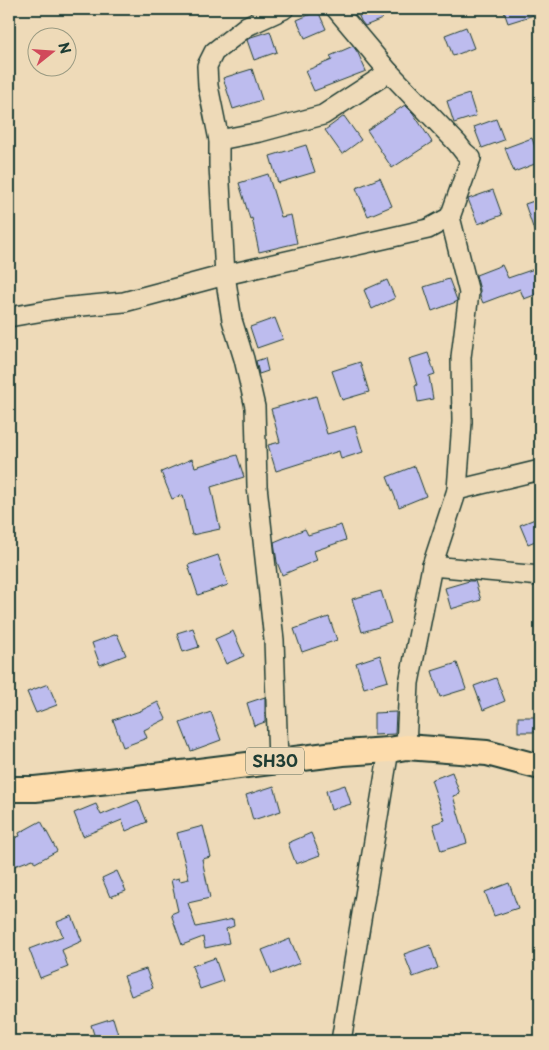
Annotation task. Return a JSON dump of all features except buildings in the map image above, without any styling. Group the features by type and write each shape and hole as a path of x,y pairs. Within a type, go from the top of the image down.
{"main road":[{"name":"SH30","path":"9,789 35,789 398,748 487,754 540,767"}],"street":[{"path":"278,761 274,640 258,486 255,407 244,359 232,320 225,275 219,140 208,86 207,66 214,52 247,26 284,9"},
{"path":"336,9 389,72 464,152 472,158 450,217 469,293 461,357 462,422 456,490 432,566 341,1041"},
{"path":"219,140 260,132 323,115 389,72"},
{"path":"9,317 61,308 124,302 225,275 428,229 450,217"},
{"path":"456,490 540,470"},
{"path":"432,566 540,576"}]}
